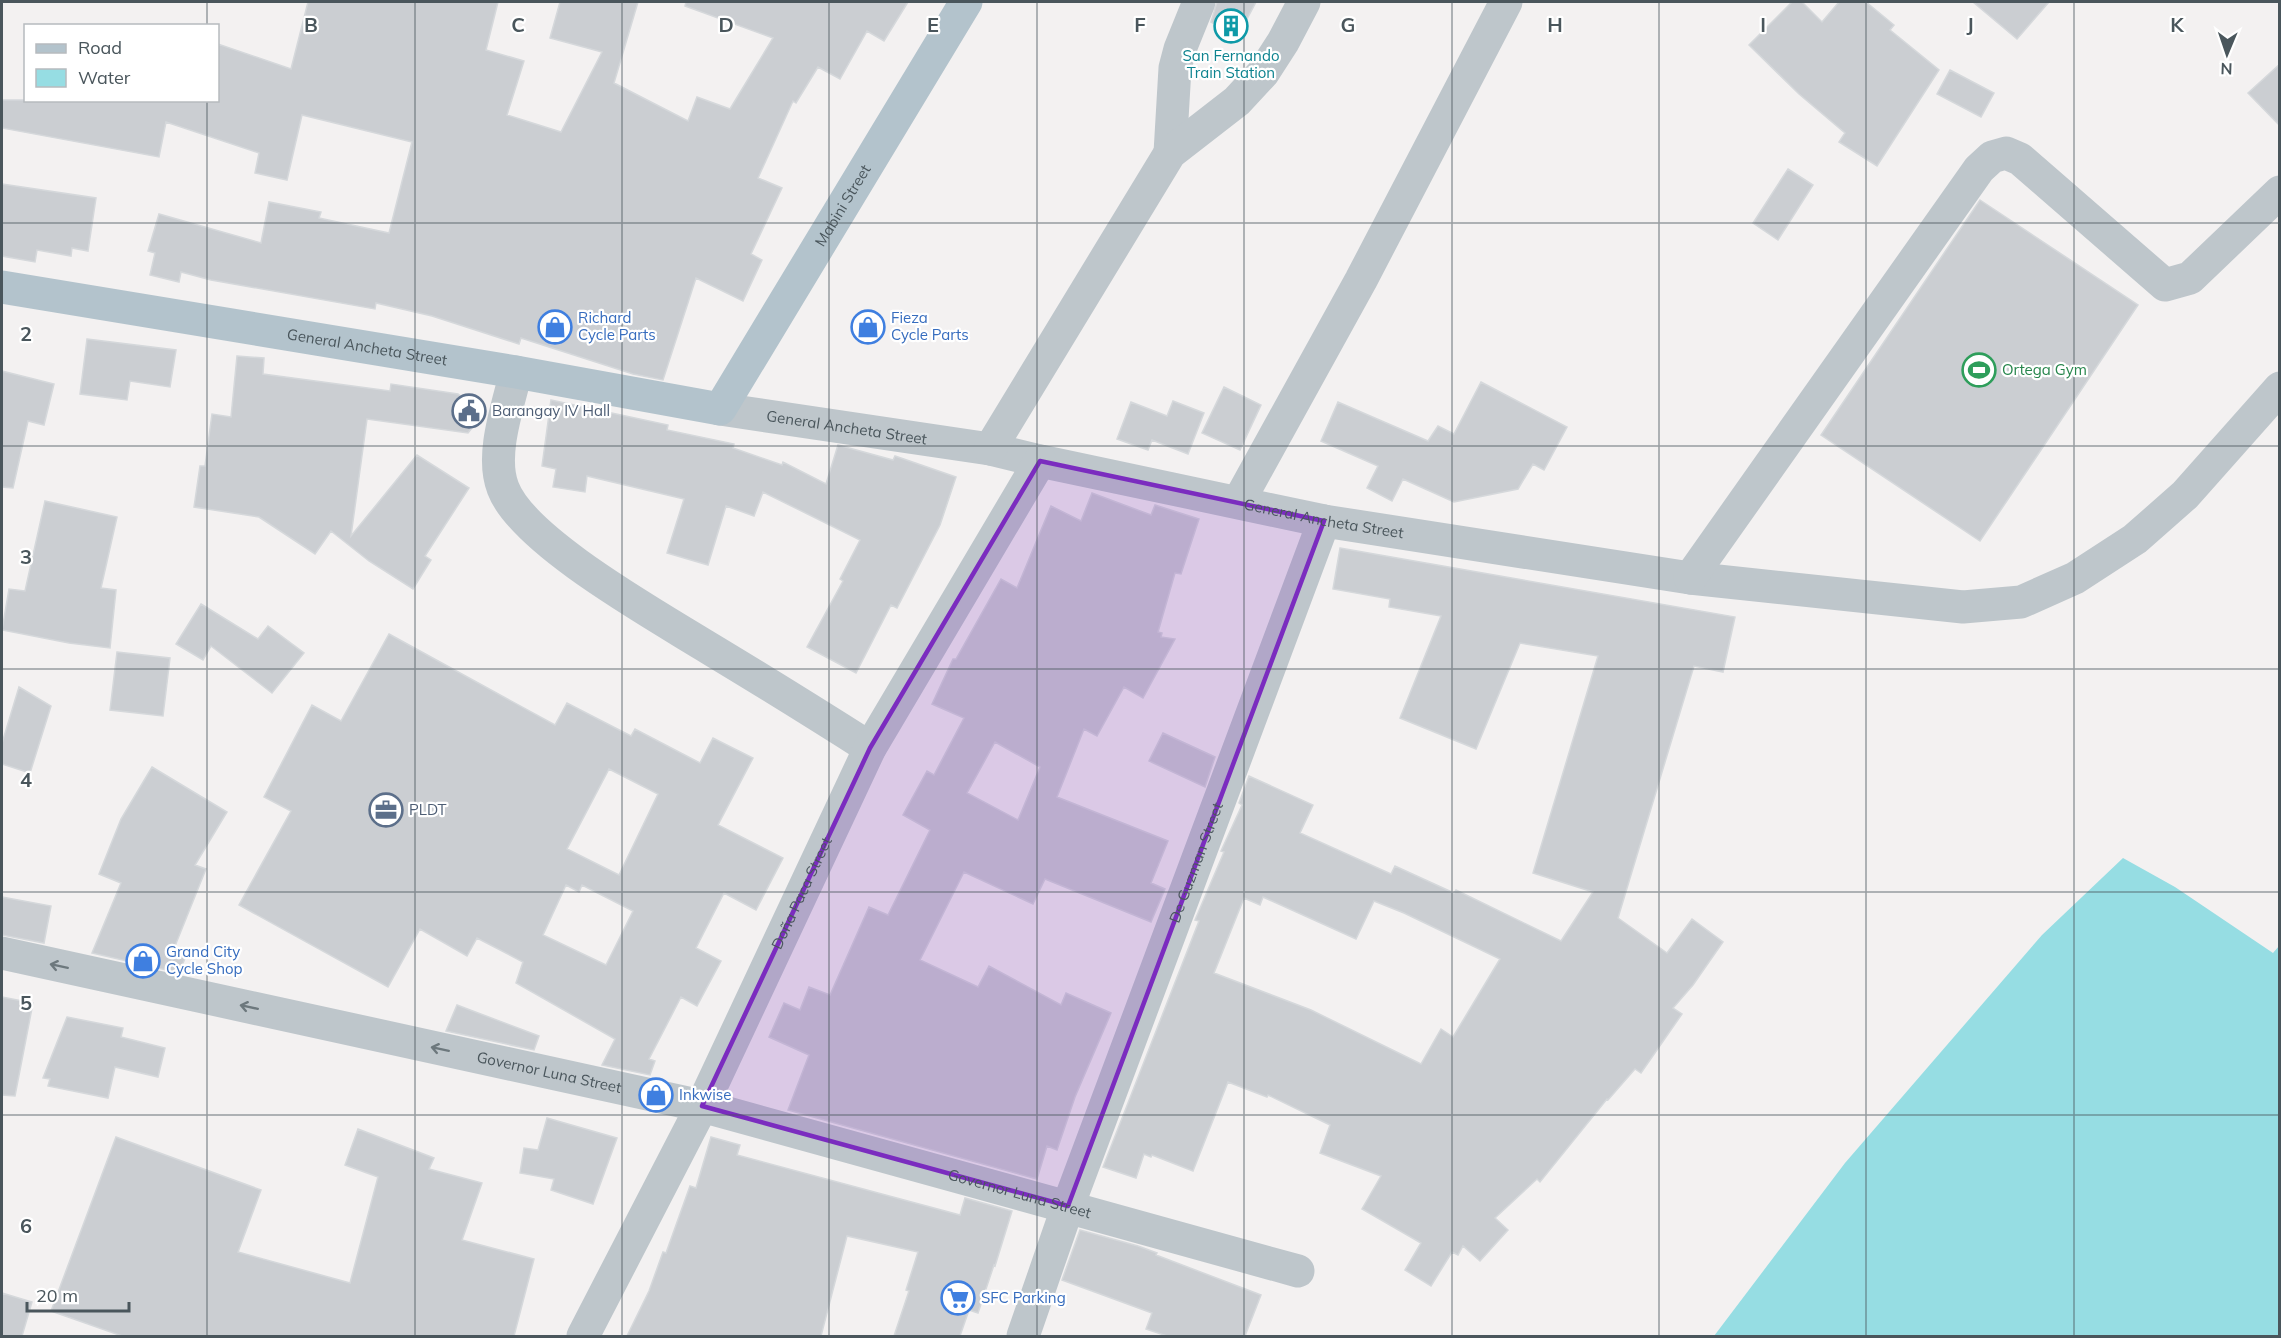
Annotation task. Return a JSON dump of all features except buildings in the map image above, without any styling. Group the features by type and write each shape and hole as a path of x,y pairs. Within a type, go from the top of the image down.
{"main road":[{"name":"Mabini Street","path":"720,409 966,2"},
{"name":"General Ancheta Street","path":"2,287 516,372 720,409"}],"street":[{"path":"1170,153 1175,68 1199,2"},
{"path":"990,449 1170,153 1237,101 1263,73 1283,42 1304,2"},
{"path":"1239,501 1361,280 1506,2"},
{"path":"1690,578 1978,169 1992,158 2006,153 2020,159 2165,285 2190,278 2280,192"},
{"path":"516,372 497,465 503,489 521,516 552,544 606,584 870,748"},
{"name":"General Ancheta Street","path":"720,409 990,449 1324,520 1690,578 1963,607 2021,602 2074,578 2135,539 2185,495 2280,388"},
{"name":"Doña Paca Street","path":"583,1336 702,1106 870,748 1040,461"},
{"name":"De Guzman Street","path":"1023,1336 1068,1206 1324,520"},
{"name":"Governor Luna Street","path":"2,953 702,1106 1298,1271"}],"highlighted area":[{"path":"1040,461 1324,521 1068,1206 702,1106 870,748"}],"water":[{"path":"2123,858 2175,887 2273,953 2279,946 2279,1336 1714,1336 1845,1163 2042,935"}],"place":[{"name":"San Fernando Train Station","path":"1231,26"},
{"name":"Richard Cycle Parts","path":"555,327"},
{"name":"Fieza Cycle Parts","path":"868,327"},
{"name":"Ortega Gym","path":"1979,370"},
{"name":"Barangay IV Hall","path":"469,411"},
{"name":"PLDT","path":"386,810"},
{"name":"Grand City Cycle Shop","path":"143,961"},
{"name":"Inkwise","path":"656,1095"},
{"name":"SFC Parking","path":"958,1298"}]}
